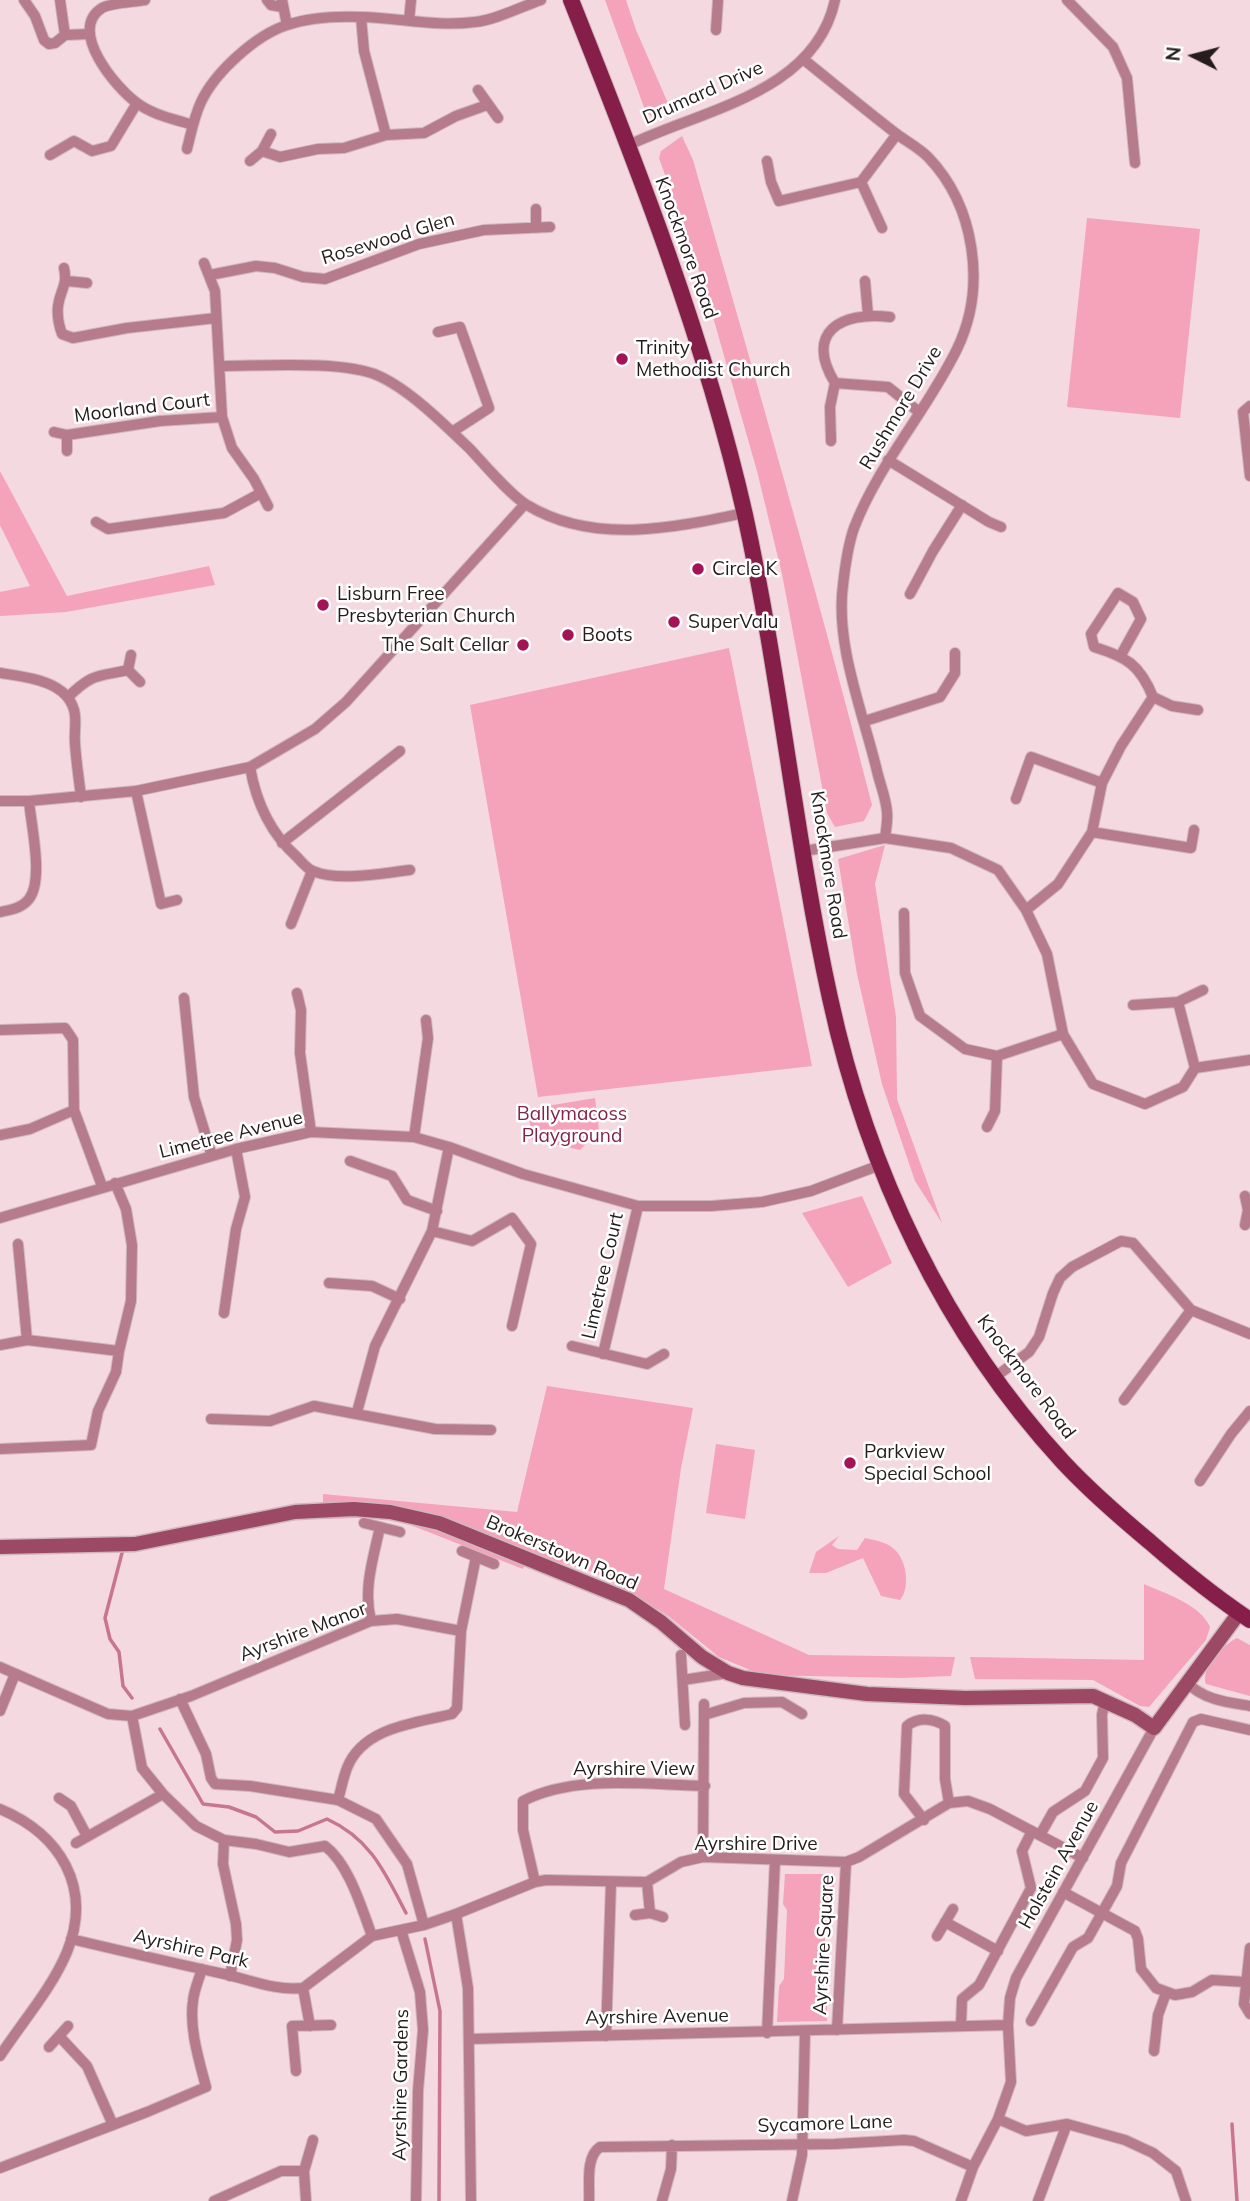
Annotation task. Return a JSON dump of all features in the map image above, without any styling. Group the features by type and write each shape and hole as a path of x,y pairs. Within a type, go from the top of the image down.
{"main road":[{"name":"Knockmore Road","path":"571,0 679,288 704,365 744,513 776,679 832,1008 858,1106 880,1165 933,1280 968,1339 1031,1426 1100,1499 1168,1558 1244,1617"}],"street":[{"path":"24,0 36,16 44,40 49,44 65,35 89,34"},
{"path":"60,0 65,35"},
{"path":"145,0 99,4 89,34 92,45 113,80 137,103 162,116 193,125"},
{"path":"267,0 271,5 282,3 287,24"},
{"path":"409,21 411,0"},
{"path":"187,149 202,101 217,77 238,56 287,24 325,18 361,17 443,24 478,22 541,0"},
{"path":"716,30 718,0"},
{"name":"Drumard Drive","path":"627,146 735,102 780,78 803,59 818,39 835,0"},
{"path":"1067,0 1113,47 1127,78 1135,163"},
{"path":"361,17 363,51 386,135"},
{"name":"Rushmore Drive","path":"803,59 926,155 947,181 968,227 973,262 970,307 957,348 888,460 853,530 842,587 847,661 887,811 886,838"},
{"path":"478,89 498,118"},
{"path":"50,155 74,141 92,151 111,146 137,103"},
{"path":"262,151 280,157 318,149 344,148 386,135 424,133 456,116 487,105"},
{"path":"250,161 262,151 271,134"},
{"path":"766,161 779,201 860,182 897,134"},
{"path":"860,182 882,228"},
{"path":"536,209 536,228"},
{"name":"Rosewood Glen","path":"211,275 256,267 275,268 303,277 325,279 419,244 484,230 550,227"},
{"path":"205,263 215,291 222,416 232,448 268,506"},
{"path":"64,268 67,281 58,306 59,323 62,334 73,338 127,328 216,318"},
{"path":"67,281 87,283"},
{"path":"865,281 868,315"},
{"path":"831,441 830,407 835,383 827,370 824,349 828,333 841,321 868,315 890,317"},
{"path":"438,332 460,327 489,408 452,432"},
{"path":"220,366 336,368 378,376 418,402 525,505 568,523 609,531 687,525 744,513"},
{"path":"835,383 888,387 919,412"},
{"path":"1250,406 1243,412 1250,476"},
{"name":"Moorland Court","path":"54,432 67,435 160,421 222,416"},
{"name":"Moorland Court","path":"67,435 67,451"},
{"path":"888,460 1001,527"},
{"path":"96,522 107,535 224,513 261,493"},
{"path":"0,801 29,801 136,791 250,767 315,729 346,702 525,505"},
{"path":"910,594 962,505"},
{"path":"1121,655 1141,619 1133,602 1118,593 1091,634 1094,647 1121,655 1144,676 1153,697 1172,706 1198,710"},
{"path":"865,721 940,697 955,673 955,653"},
{"path":"128,670 131,655"},
{"path":"128,670 140,682"},
{"path":"68,697 85,680 128,670"},
{"path":"0,673 36,679 62,691 68,697 75,711 75,744 81,797"},
{"path":"1026,910 1058,884 1092,832 1102,783 1121,746 1153,697"},
{"path":"282,843 400,751"},
{"path":"1016,799 1031,757 1102,783"},
{"path":"250,767 254,789 264,814 282,843 312,871 348,877 410,870"},
{"path":"136,791 161,904 177,900"},
{"path":"0,912 20,907 30,898 34,888 36,876 29,801"},
{"path":"1092,832 1191,848 1195,830"},
{"path":"804,851 886,838 951,848 998,870 1026,910 1048,954 1063,1034 1093,1084 1145,1104 1183,1087 1195,1068 1178,1002"},
{"path":"291,924 312,871"},
{"path":"904,913 905,972 920,1016 965,1049 997,1056 1063,1034"},
{"path":"1133,1004 1178,1002 1203,990"},
{"path":"298,993 301,1010 300,1053 311,1132"},
{"path":"184,998 194,1097 212,1156"},
{"path":"414,1137 428,1038 426,1020"},
{"path":"0,1030 65,1028 73,1040 74,1110 102,1186"},
{"path":"987,1127 995,1111 997,1056"},
{"path":"1195,1068 1250,1060"},
{"path":"0,1135 30,1129 74,1110"},
{"name":"Limetree Avenue","path":"0,1218 102,1186 236,1149 311,1132 414,1137 523,1174 638,1206 711,1206 762,1202 811,1191 880,1165"},
{"path":"357,1412 375,1346 432,1231 449,1147"},
{"path":"224,1313 236,1229 245,1196 236,1149"},
{"path":"350,1161 392,1176 407,1200 437,1211"},
{"path":"0,1449 91,1445 98,1411 116,1372 131,1301 132,1245 127,1209 115,1183"},
{"path":"1245,1196 1249,1210 1245,1225"},
{"name":"Limetree Court","path":"603,1354 638,1206"},
{"path":"432,1231 472,1241 512,1218 531,1244 512,1326"},
{"path":"995,1377 1029,1352 1039,1337 1060,1278 1072,1267 1121,1241 1133,1243 1191,1310 1250,1334"},
{"path":"19,1244 27,1340"},
{"path":"329,1283 372,1286 401,1298"},
{"path":"1124,1400 1191,1310"},
{"path":"0,1345 27,1340 119,1351"},
{"name":"Limetree Court","path":"572,1346 647,1364 664,1354"},
{"path":"211,1419 270,1421 314,1406 357,1412 435,1429 491,1430"},
{"path":"1200,1481 1250,1411"},
{"name":"Brokerstown Road","path":"0,1546 135,1544 295,1512 354,1509 390,1512 439,1523 629,1600 702,1657 728,1673 743,1678 867,1694 965,1698 1081,1694 1105,1700 1154,1728"},
{"path":"364,1523 400,1532"},
{"path":"371,1621 366,1602 380,1527"},
{"path":"462,1550 495,1564"},
{"path":"338,1800 348,1766 359,1749 376,1735 452,1714 457,1708 461,1631 476,1557"},
{"path":"1154,1728 1186,1682 1244,1617"},
{"name":"Ayrshire Manor","path":"132,1716 371,1621 397,1619 461,1631"},
{"path":"681,1655 684,1725"},
{"path":"0,1667 108,1714 132,1716 142,1768 163,1794 196,1826 224,1840 289,1852 325,1846 333,1852 358,1896 372,1936"},
{"path":"683,1680 728,1673"},
{"path":"0,1711 15,1674"},
{"path":"1186,1682 1201,1694 1213,1699 1250,1706"},
{"path":"180,1699 206,1754 211,1778 215,1784 250,1786 338,1800 376,1819 407,1864 424,1925"},
{"path":"961,2026 962,1999 979,1985 1031,1888 1022,1851 1053,1812 1085,1791 1103,1758 1102,1715 1105,1700"},
{"path":"703,1857 704,1710 744,1703 782,1702 802,1714"},
{"path":"1031,2021 1073,1947 1088,1938 1117,1886 1121,1863 1193,1721 1200,1719 1250,1730"},
{"path":"923,1819 904,1794 907,1726 915,1720 937,1720 945,1726 945,1779 949,1803 968,1801 990,1809 1083,1858"},
{"name":"Holstein Avenue","path":"961,2201 973,2167 998,2119 1011,2082 1008,2025 1010,1998 1016,1978 1154,1728"},
{"name":"Ayrshire View","path":"535,1882 523,1830 523,1801 572,1784 705,1786"},
{"path":"76,1843 163,1794"},
{"path":"58,1798 71,1805 87,1836"},
{"name":"Ayrshire Drive","path":"647,1882 681,1862 703,1857 846,1862 859,1857 949,1803"},
{"path":"0,1809 32,1825 59,1851 69,1870 74,1890 75,1916 71,1939 50,1983 0,2056"},
{"path":"224,1840 223,1864 237,1940 230,1976"},
{"path":"767,2033 775,1861"},
{"name":"Ayrshire Square","path":"837,2030 846,1862"},
{"path":"310,2026 303,1988 372,1936 424,1925 546,1880 647,1882 650,1913"},
{"path":"606,2036 611,1882"},
{"path":"1063,1892 1135,1931 1141,1969 1156,1988 1166,1993 1175,1995 1192,1992 1212,1980 1246,1982"},
{"path":"937,1936 954,1909"},
{"path":"635,1915 650,1913 663,1917"},
{"path":"456,1914 468,1988 471,2201"},
{"path":"946,1922 998,1951"},
{"name":"Ayrshire Gardens","path":"401,1930 421,1992 423,2030 418,2091 416,2201"},
{"name":"Ayrshire Park","path":"71,1939 276,1989 303,1988"},
{"path":"1250,1948 1244,2004 1250,2014"},
{"path":"0,2168 206,2087 195,2042 192,2001 202,1969"},
{"path":"1154,2051 1158,2015 1166,1993"},
{"path":"296,2071 292,2026 331,2025"},
{"name":"Ayrshire Avenue","path":"470,2039 1008,2025"},
{"path":"50,2047 68,2026"},
{"path":"792,2201 802,2155 805,2032"},
{"path":"60,2036 87,2066 113,2125"},
{"path":"998,2119 1026,2131 1067,2124 1125,2140 1153,2153 1176,2171 1186,2201"},
{"path":"1038,2201 1067,2124"},
{"path":"306,2201 304,2171 313,2140"},
{"name":"Sycamore Lane","path":"589,2201 590,2162 597,2148 835,2144 904,2140 914,2141 973,2167"},
{"path":"662,2201 671,2169 671,2146"},
{"path":"214,2201 281,2171 304,2171"}],"green space":[{"path":"605,0 626,0 636,30 671,110 651,116 645,110"},
{"path":"682,136 693,160 851,724 872,805 864,821 835,827 827,813 782,574 757,471 703,282 659,158 661,151"},
{"path":"1087,218 1200,229 1180,418 1067,407"},
{"path":"0,471 67,596 209,566 215,585 66,612 0,616 0,592 30,586 0,525"},
{"path":"729,648 812,1066 538,1097 470,705"},
{"path":"885,845 875,884 896,1017 897,1099 942,1223 915,1181 882,1084 857,974 838,859"},
{"name":"Ballymacoss Playground","path":"595,1098 599,1130 580,1150 531,1139 529,1109"},
{"path":"862,1196 892,1263 848,1287 802,1213"},
{"path":"547,1386 693,1408 681,1468 664,1589 809,1655 955,1657 951,1676 901,1678 762,1675 719,1657 667,1615 596,1573 529,1554 523,1569 390,1517 323,1519 323,1494 517,1512"},
{"path":"716,1444 755,1450 745,1519 706,1513"},
{"path":"839,1536 832,1545 838,1549 857,1550 865,1538 882,1542 894,1549 903,1563 906,1576 905,1589 900,1600 881,1596 863,1558 826,1573 809,1573 816,1552"},
{"path":"1144,1584 1191,1606 1210,1627 1206,1640 1149,1707 1140,1706 1093,1680 975,1679 970,1657 1144,1660"},
{"path":"1237,1638 1250,1645 1250,1696 1206,1684 1206,1671 1210,1664 1220,1651"},
{"path":"785,1874 835,1874 832,1908 827,1911 822,1983 827,1988 827,2021 777,2022 779,1986 784,1979 787,1910 783,1904"}],"waterway":[{"path":"122,1553 105,1618 110,1639 119,1652 123,1686 132,1698"},
{"path":"160,1729 203,1804 229,1807 256,1817 275,1832 298,1831 327,1819 342,1827 355,1836 375,1858 406,1913"},
{"path":"425,1939 440,2011 439,2201"},
{"path":"1232,2124 1237,2201"}],"place":[{"name":"Trinity Methodist Church","path":"622,359"},
{"name":"Circle K","path":"698,569"},
{"name":"Lisburn Free Presbyterian Church","path":"323,605"},
{"name":"SuperValu","path":"674,622"},
{"name":"Boots","path":"568,635"},
{"name":"The Salt Cellar","path":"523,645"},
{"name":"Parkview Special School","path":"850,1463"}]}
